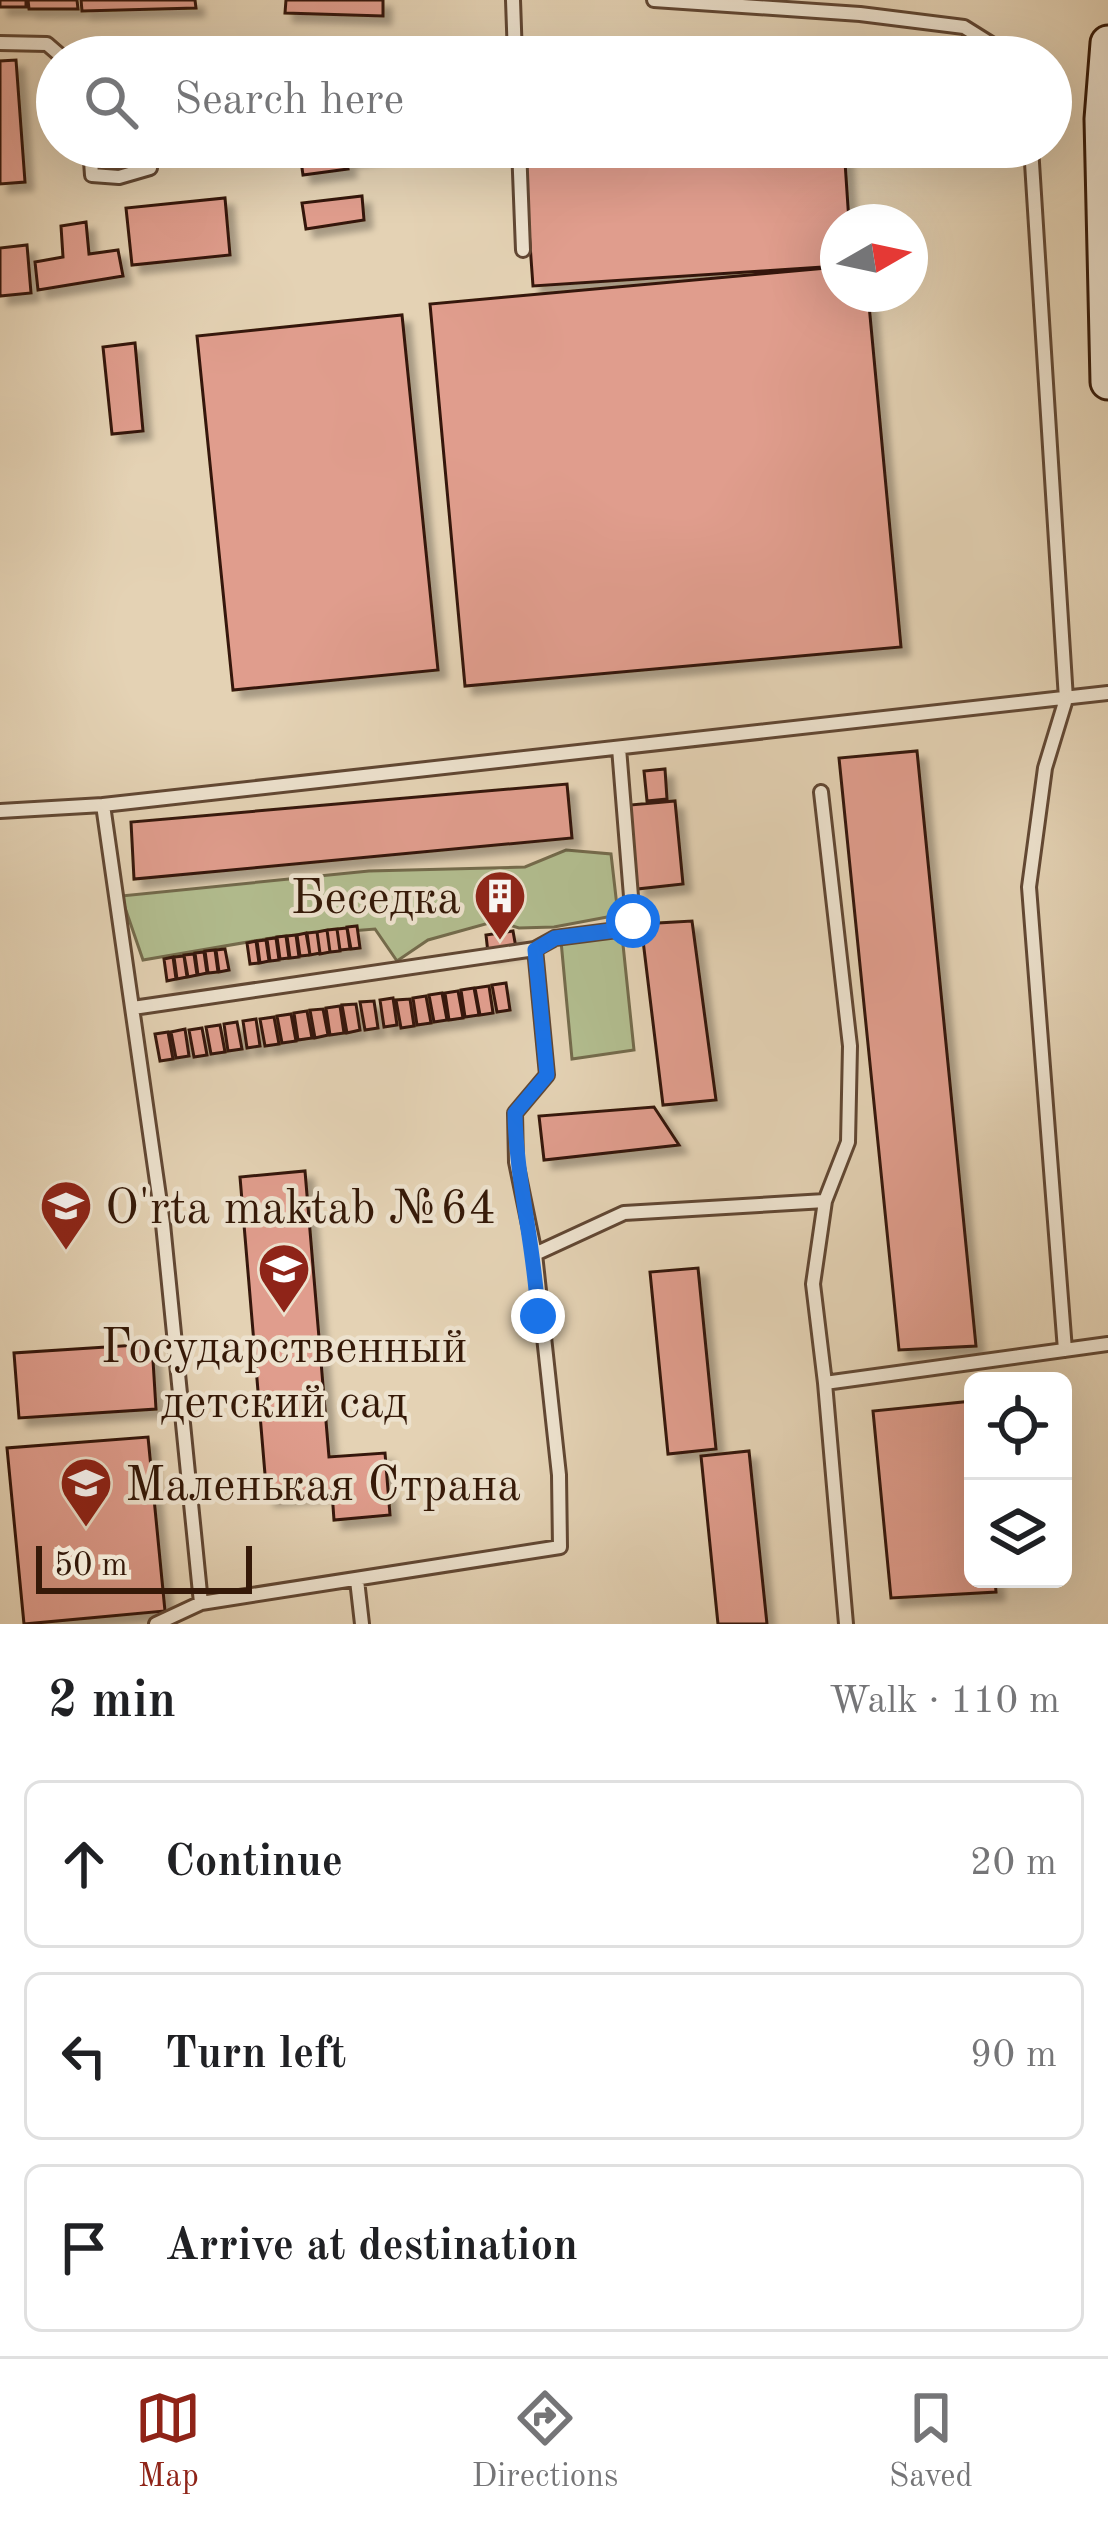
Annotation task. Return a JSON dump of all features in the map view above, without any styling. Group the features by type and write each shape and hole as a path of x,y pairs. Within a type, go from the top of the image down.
{"main road":[{"path":"1108,43 1102,119 1108,382"}],"lane":[{"path":"513,0 514,36"},
{"path":"654,0 860,14 964,28 977,36"},
{"path":"0,44 36,44"},
{"path":"91,168 92,175 119,178 150,168"},
{"path":"519,168 523,250"},
{"path":"1032,168 1066,698 1045,768 1029,886 1065,1350"},
{"path":"0,811 103,805 1108,693"},
{"path":"133,1008 535,950 555,938 625,929 633,921 619,748"},
{"path":"821,792 850,1046 848,1142 825,1201 813,1284 847,1624"},
{"path":"103,805 163,1224 201,1603"},
{"path":"162,1622 201,1603 560,1547 560,1475 535,1254 516,1162 515,1113 547,1075 535,950"},
{"path":"535,1254 624,1213 825,1201"},
{"path":"825,1383 1108,1344"},
{"path":"357,1580 362,1624"}],"green space":[{"path":"566,850 611,854 618,915 554,927 519,928 496,921 428,940 397,961 375,929 277,937 143,960 121,896 369,871 525,867"},
{"path":"622,935 634,1050 572,1059 561,941"}],"building":[{"path":"0,0 26,0 26,7 0,7"},
{"path":"28,0 77,0 78,9 29,9"},
{"path":"81,0 195,0 196,8 82,11"},
{"path":"286,0 383,0 383,16 285,13"},
{"path":"16,60 25,182 0,184 0,61"},
{"path":"302,168 348,169 303,175"},
{"path":"525,168 845,168 848,204 820,204 820,267 533,286"},
{"path":"362,196 364,220 306,229 302,203"},
{"path":"225,198 230,255 132,265 126,208"},
{"path":"86,222 89,254 118,250 123,276 38,290 35,262 63,257 61,226"},
{"path":"27,245 31,293 0,296 0,248"},
{"path":"820,269 820,312 870,312 901,647 465,686 430,304"},
{"path":"402,315 438,670 233,690 197,336"},
{"path":"135,343 143,431 112,434 103,347"},
{"path":"917,751 976,1346 899,1350 839,758"},
{"path":"665,769 667,799 647,801 644,771"},
{"path":"567,784 572,838 134,879 131,822"},
{"path":"675,801 683,884 637,889 630,805"},
{"path":"692,921 716,1100 663,1105 641,924"},
{"path":"357,926 360,948 351,949 347,927"},
{"path":"347,928 350,949 340,950 337,929"},
{"path":"337,929 340,951 330,952 327,930"},
{"path":"327,930 330,952 320,954 317,932"},
{"name":"Беседка","path":"513,931 516,948 488,953 486,935"},
{"path":"317,932 320,953 310,955 307,933"},
{"path":"306,933 310,955 300,956 297,935"},
{"path":"296,935 299,957 290,958 287,936"},
{"path":"286,936 289,958 280,959 277,937"},
{"path":"276,938 279,960 270,961 267,939"},
{"path":"266,940 269,961 260,963 257,941"},
{"path":"256,941 259,963 250,964 247,943"},
{"path":"225,949 229,970 219,972 216,950"},
{"path":"215,950 218,972 208,973 205,951"},
{"path":"204,952 207,973 198,975 195,953"},
{"path":"194,954 197,975 188,977 184,955"},
{"path":"184,956 187,977 177,979 174,957"},
{"path":"173,957 176,979 167,981 164,959"},
{"path":"506,983 510,1010 497,1012 492,985"},
{"path":"489,986 493,1013 480,1015 475,988"},
{"path":"474,988 479,1015 465,1017 461,990"},
{"path":"458,991 463,1018 449,1020 445,993"},
{"path":"442,993 447,1020 434,1022 429,995"},
{"path":"426,996 431,1023 417,1025 413,998"},
{"path":"393,998 397,1025 384,1027 380,1000"},
{"path":"410,999 414,1026 401,1028 396,1000"},
{"path":"374,1001 378,1028 365,1030 360,1002"},
{"path":"356,1004 360,1030 347,1033 342,1005"},
{"path":"340,1006 344,1033 330,1035 326,1008"},
{"path":"323,1009 328,1035 315,1038 310,1010"},
{"path":"307,1011 312,1038 298,1040 294,1013"},
{"path":"291,1014 296,1041 282,1043 277,1016"},
{"path":"274,1017 279,1044 265,1046 260,1019"},
{"path":"256,1019 260,1046 247,1048 243,1021"},
{"path":"237,1022 242,1049 228,1051 224,1024"},
{"path":"220,1025 225,1052 211,1054 206,1027"},
{"path":"202,1028 207,1055 194,1057 189,1030"},
{"path":"185,1029 189,1056 176,1058 171,1032"},
{"path":"168,1032 173,1059 160,1061 155,1034"},
{"path":"654,1107 679,1145 544,1160 539,1116"},
{"name":"Государственный детский сад","path":"305,1171 329,1457 385,1453 390,1515 334,1520 332,1492 267,1498 240,1177"},
{"path":"698,1268 716,1449 668,1454 650,1272"},
{"path":"152,1344 156,1409 19,1418 14,1353"},
{"path":"964,1402 964,1588 996,1588 996,1592 891,1598 873,1411"},
{"name":"Маленькая Страна","path":"148,1437 165,1611 24,1624 7,1448"},
{"path":"749,1451 767,1624 718,1624 701,1456"}],"place":[{"name":"Беседка","path":"500,942"},
{"name":"O'rta maktab №64","path":"66,1252"},
{"name":"Государственный детский сад","path":"284,1315"},
{"name":"Маленькая Страна","path":"86,1529"}],"route":[{"path":"538,1316 535,1254 516,1162 515,1113 547,1075 535,950 555,938 625,929 633,921"}]}
